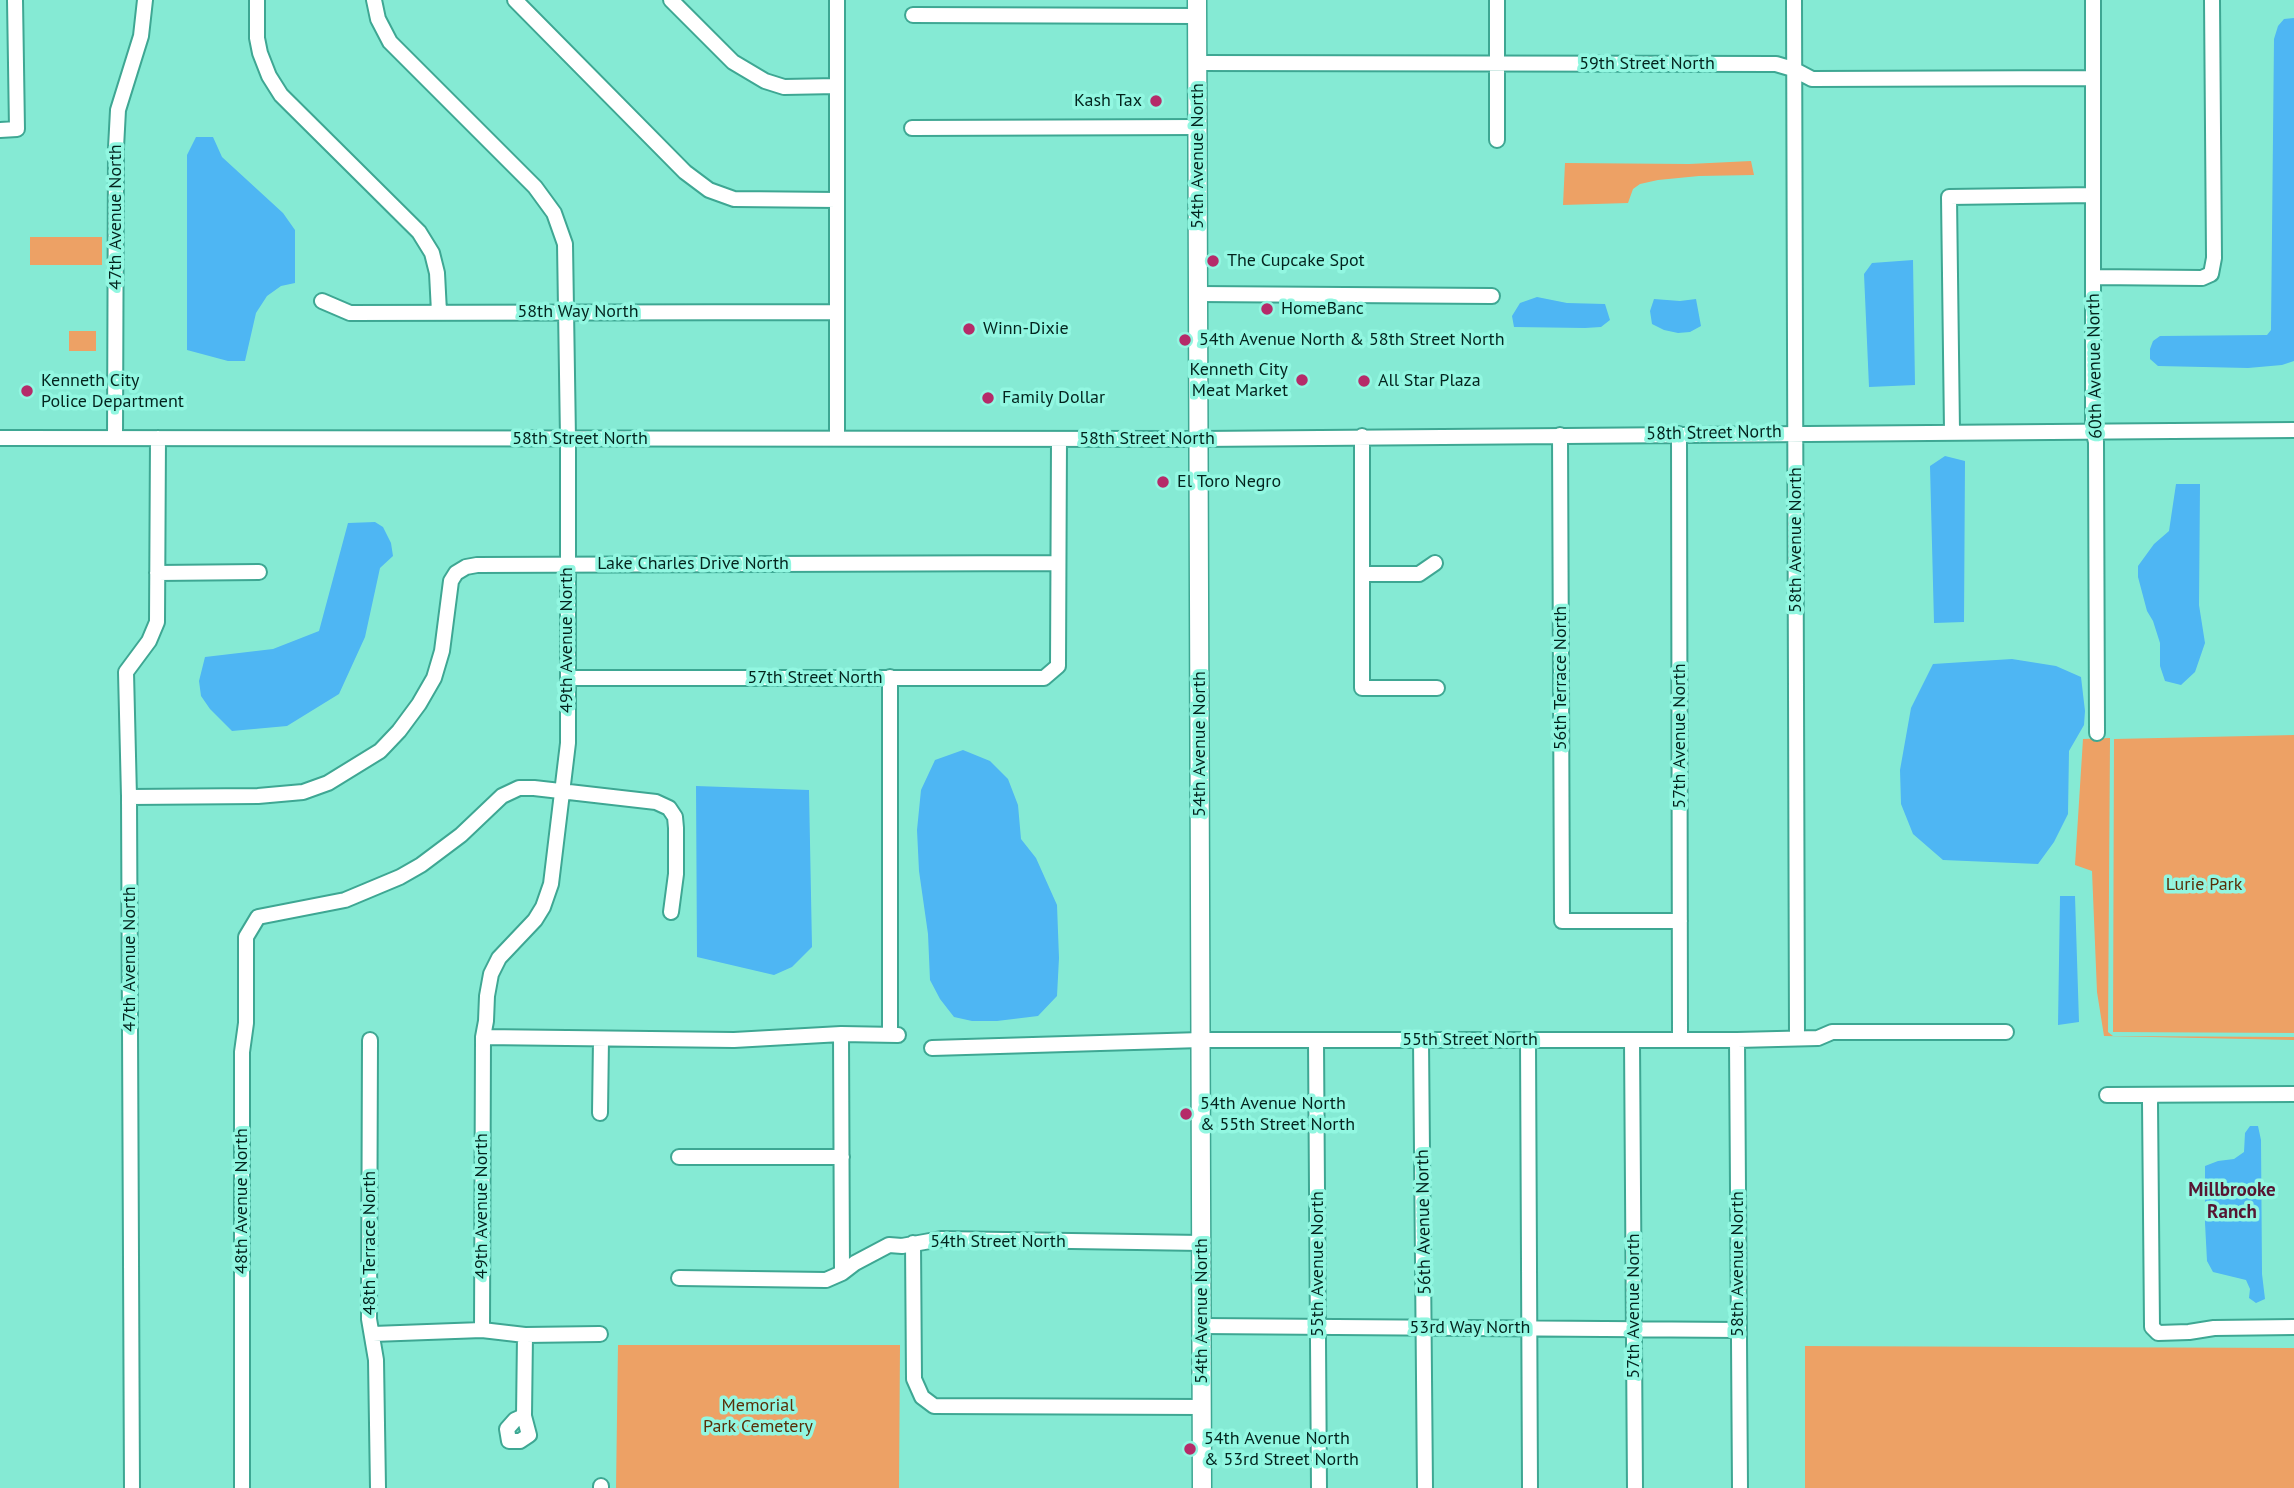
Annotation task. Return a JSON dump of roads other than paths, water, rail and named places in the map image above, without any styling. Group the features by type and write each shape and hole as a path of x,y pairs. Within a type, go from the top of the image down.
{"main road":[{"name":"54th Avenue North","path":"1198,8 1202,1488"}],"street":[{"path":"0,130 17,129 15,0"},
{"name":"47th Avenue North","path":"115,438 117,122 118,110 141,36 145,0"},
{"path":"257,0 257,38 269,76 281,95 419,232 432,253 437,273 439,312"},
{"name":"49th Avenue North","path":"374,0 378,19 390,42 535,187 555,213 565,244 568,312 568,743 551,884 536,920 499,958 491,974 483,1037 482,1330"},
{"path":"515,0 685,172 709,190 734,199 836,200"},
{"path":"671,0 733,62 765,81 785,87 836,86"},
{"path":"836,0 836,439"},
{"path":"1497,0 1497,140"},
{"name":"58th Avenue North","path":"1794,0 1797,1037"},
{"name":"60th Avenue North","path":"2093,0 2093,430 2096,442 2097,733"},
{"path":"2093,277 2202,278 2211,274 2214,258 2213,0"},
{"path":"913,15 1198,8"},
{"name":"59th Street North","path":"1198,63 1776,64 1794,69 1812,79 2093,78"},
{"path":"912,128 1198,127"},
{"path":"1952,431 1949,197 2093,195"},
{"path":"1198,294 1492,296"},
{"name":"58th Way North","path":"322,301 350,313 836,312"},
{"name":"58th Street North","path":"0,438 1199,439 2294,430"},
{"name":"57th Avenue North","path":"1679,434 1680,1039"},
{"name":"56th Terrace North","path":"1560,435 1562,921 1680,921"},
{"path":"1362,436 1362,688 1437,688"},
{"name":"47th Avenue North","path":"132,1488 126,672 149,640 157,622 158,438"},
{"path":"1058,563 1059,439"},
{"name":"Lake Charles Drive North","path":"129,797 284,795 303,792 328,783 380,751 419,704 434,678 442,650 451,580 466,567 1058,563"},
{"name":"57th Street North","path":"568,678 1044,678 1058,666 1058,563"},
{"path":"1362,574 1419,574 1435,563"},
{"path":"157,573 260,572"},
{"path":"483,1037 734,1040 894,1034 890,677"},
{"name":"48th Avenue North","path":"242,1488 242,1052 246,1023 246,937 258,917 345,900 400,877 461,835 502,796 519,788 562,791"},
{"path":"562,791 656,802 669,808 675,817 676,828 676,874 671,912"},
{"name":"55th Street North","path":"932,1048 1201,1040 1737,1040 1818,1038 1832,1032 2006,1032"},
{"path":"841,1034 842,1273"},
{"path":"600,1113 601,1039"},
{"name":"48th Terrace North","path":"370,1040 369,1319 376,1360 378,1488"},
{"name":"56th Avenue North","path":"1421,1040 1425,1488"},
{"name":"58th Avenue North","path":"1737,1040 1740,1488"},
{"name":"55th Avenue North","path":"1316,1041 1319,1488"},
{"path":"1528,1041 1530,1488"},
{"name":"57th Avenue North","path":"1632,1041 1635,1488"},
{"path":"2107,1095 2294,1094"},
{"path":"2152,1095 2151,1322 2155,1331 2294,1327"},
{"path":"679,1157 842,1157"},
{"name":"54th Street North","path":"679,1278 826,1280 889,1245 902,1246 941,1239 1202,1243"},
{"path":"913,1243 914,1379 922,1397 934,1406 1202,1408"},
{"name":"53rd Way North","path":"1202,1326 1738,1330"},
{"path":"373,1334 482,1330 525,1335 600,1334"},
{"path":"524,1416 525,1335"}],"water":[{"path":"2294,18 2294,361 2282,365 2248,368 2158,366 2150,359 2150,349 2153,341 2160,336 2267,335 2271,330 2274,39 2278,26 2284,19"},
{"path":"196,137 213,137 222,157 283,213 295,230 295,283 281,286 267,296 256,313 245,361 228,361 187,350 187,155"},
{"path":"1913,260 1915,385 1869,387 1864,274 1872,263"},
{"path":"1537,297 1567,303 1605,304 1610,320 1601,327 1514,327 1512,316 1520,303"},
{"path":"1654,299 1696,299 1701,326 1690,332 1678,333 1652,324 1650,311"},
{"path":"1945,456 1965,461 1964,622 1934,623 1930,466"},
{"path":"2176,484 2200,484 2199,605 2205,643 2195,672 2181,685 2165,681 2160,666 2160,643 2147,611 2138,577 2138,566 2154,544 2169,531"},
{"path":"375,522 383,527 391,543 393,556 380,568 365,637 339,694 287,726 232,731 201,696 199,681 205,657 273,649 319,631 348,523"},
{"path":"2012,659 2056,666 2081,677 2084,725 2069,751 2068,814 2054,842 2038,864 1943,860 1913,834 1901,804 1900,770 1911,708 1933,664"},
{"path":"963,750 990,761 1008,779 1018,805 1021,839 1036,858 1057,905 1057,996 1038,1016 997,1021 972,1021 954,1017 930,980 917,830 921,790 935,760"},
{"path":"696,786 809,790 812,947 792,967 774,975 697,957"},
{"path":"2060,896 2075,896 2079,1022 2058,1025"},
{"path":"2250,1126 2258,1126 2261,1140 2262,1274 2265,1299 2256,1303 2249,1298 2250,1289 2246,1280 2213,1272 2207,1261 2205,1223 2205,1166 2234,1159 2244,1152 2245,1133"}],"place":[{"name":"Kash Tax","path":"1156,101"},
{"name":"The Cupcake Spot","path":"1213,261"},
{"name":"HomeBanc","path":"1267,309"},
{"name":"Winn-Dixie","path":"969,329"},
{"name":"54th Avenue North & 58th Street North","path":"1185,340"},
{"name":"Kenneth City Meat Market","path":"1302,380"},
{"name":"All Star Plaza","path":"1364,381"},
{"name":"Kenneth City Police Department","path":"27,391"},
{"name":"Family Dollar","path":"988,398"},
{"name":"El Toro Negro","path":"1163,482"},
{"name":"54th Avenue North & 55th Street North","path":"1186,1114"},
{"name":"54th Avenue North & 53rd Street North","path":"1190,1449"}],"district":[{"name":"Millbrooke Ranch","path":"2232,1202"}],"park label":[{"name":"Lurie Park","path":"2204,885"},
{"name":"Memorial Park Cemetery","path":"758,1416"}]}
